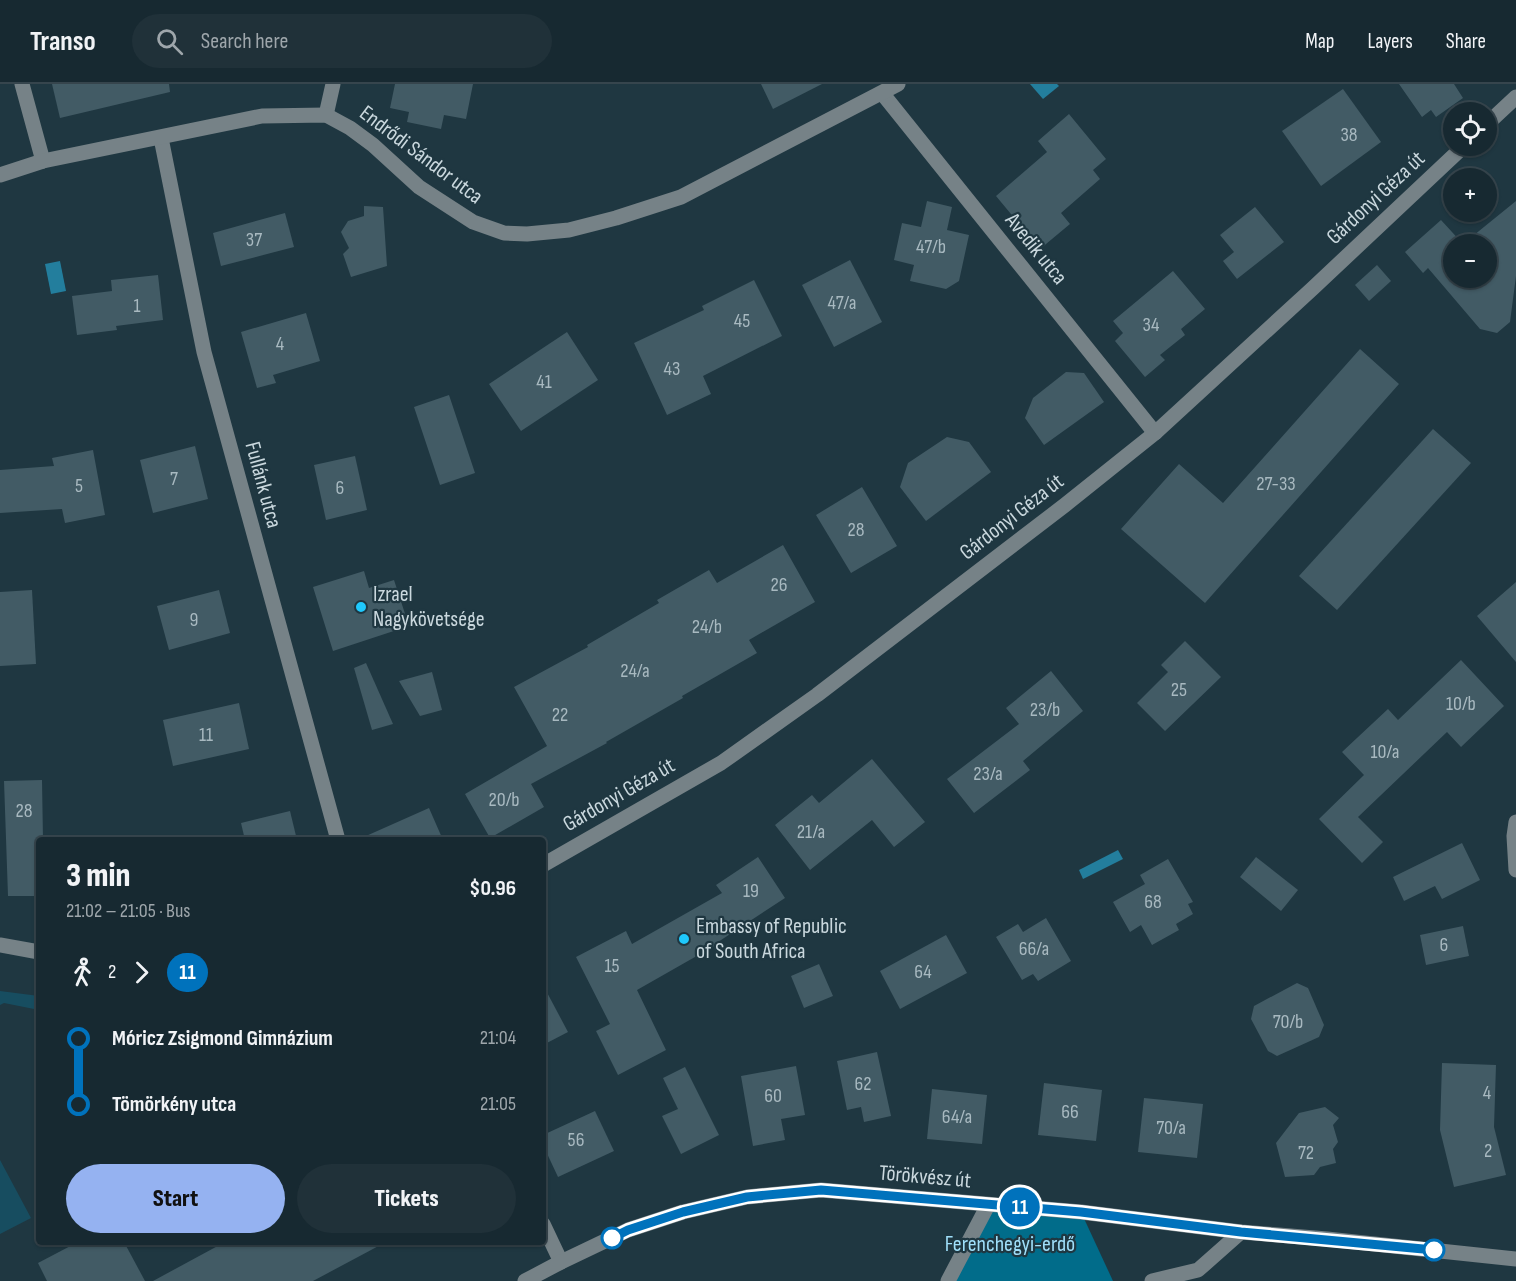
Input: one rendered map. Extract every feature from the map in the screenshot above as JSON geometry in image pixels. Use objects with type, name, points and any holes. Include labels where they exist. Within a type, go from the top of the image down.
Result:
[{"type":"street","points":[[22,84],[43,161]]},
{"type":"street","points":[[326,115],[333,84]]},
{"type":"street","name":"Endrődi Sándor utca","points":[[0,175],[43,161],[262,116],[326,115],[350,128],[373,145],[419,187],[473,222],[504,233],[527,234],[569,230],[681,197],[898,84]]},
{"type":"street","name":"Avedik utca","points":[[882,93],[1155,433]]},
{"type":"street","points":[[1497,114],[1516,97]]},
{"type":"street","name":"Fullánk utca","points":[[161,138],[204,352],[337,837]]},
{"type":"street","name":"Gárdonyi Géza út","points":[[546,863],[721,763],[817,695],[1155,433],[1453,156]]},
{"type":"street","points":[[1516,822],[1514,836],[1516,870]]},
{"type":"street","points":[[0,945],[36,951]]},
{"type":"street","name":"Törökvész út","points":[[525,1281],[628,1230],[683,1212],[747,1197],[821,1190],[1081,1212],[1241,1232],[1516,1259]]},
{"type":"street","points":[[948,1281],[988,1205]]},
{"type":"street","points":[[546,1230],[561,1262]]},
{"type":"street","points":[[1152,1281],[1198,1270],[1241,1232]]},
{"type":"shaded area","points":[[1030,84],[1057,84],[1059,86],[1043,99]]},
{"type":"shaded area","points":[[60,261],[66,291],[51,294],[45,264]]},
{"type":"shaded area","points":[[1118,850],[1123,859],[1083,879],[1079,870]]},
{"type":"shaded area","points":[[0,991],[36,996],[36,1009],[4,1003],[0,1005]]},
{"type":"shaded area","points":[[0,1160],[31,1218],[0,1234]]},
{"type":"green space","name":"Ferenchegyi-erdő","points":[[988,1205],[1081,1212],[1113,1281],[948,1281]]},
{"type":"building","points":[[52,84],[169,84],[170,92],[60,118]]},
{"type":"building","points":[[395,84],[473,84],[466,119],[444,115],[441,129],[407,122],[409,112],[390,108]]},
{"type":"building","points":[[761,84],[822,84],[773,109]]},
{"type":"building","points":[[1399,84],[1454,84],[1463,98],[1457,102],[1443,102],[1443,112],[1436,117],[1431,110],[1422,117]]},
{"type":"building","points":[[1343,89],[1381,142],[1321,186],[1282,131]]},
{"type":"building","points":[[1069,114],[1106,159],[1093,170],[1100,179],[1061,213],[1070,224],[1040,249],[996,196],[1047,152],[1038,141]]},
{"type":"building","points":[[927,201],[952,207],[947,230],[969,235],[959,281],[946,289],[910,281],[914,265],[894,260],[902,223],[921,227]]},
{"type":"building","points":[[1516,201],[1516,276],[1510,322],[1497,333],[1480,329],[1445,288],[1497,288],[1497,234],[1475,234],[1490,222],[1497,222],[1497,216]]},
{"type":"building","points":[[364,206],[383,207],[387,266],[351,277],[343,254],[349,248],[341,232],[348,221],[364,216]]},
{"type":"building","points":[[1255,207],[1284,242],[1237,279],[1223,261],[1234,252],[1220,235]]},
{"type":"building","points":[[285,213],[294,247],[221,266],[213,233]]},
{"type":"building","points":[[1441,220],[1454,234],[1443,234],[1443,286],[1428,268],[1423,273],[1405,252]]},
{"type":"building","points":[[850,260],[882,322],[834,347],[802,285]]},
{"type":"building","points":[[1377,265],[1391,281],[1369,301],[1355,285]]},
{"type":"building","points":[[1173,271],[1205,309],[1181,329],[1185,335],[1160,355],[1165,360],[1145,377],[1115,341],[1123,333],[1113,321]]},
{"type":"building","points":[[158,275],[163,320],[116,326],[117,330],[77,335],[72,296],[112,291],[111,280]]},
{"type":"building","points":[[754,280],[782,336],[703,376],[711,394],[667,415],[634,343],[704,310],[702,306]]},
{"type":"building","points":[[306,313],[320,361],[273,375],[276,383],[257,388],[241,332]]},
{"type":"building","points":[[567,332],[598,380],[521,431],[489,384]]},
{"type":"building","points":[[1360,349],[1399,384],[1205,603],[1121,529],[1179,464],[1223,503]]},
{"type":"building","points":[[1066,372],[1084,373],[1104,402],[1044,445],[1025,418],[1033,398]]},
{"type":"building","points":[[449,395],[475,473],[440,485],[414,407]]},
{"type":"building","points":[[1433,429],[1471,463],[1337,610],[1299,576]]},
{"type":"building","points":[[947,437],[969,442],[991,472],[926,521],[900,487],[908,463]]},
{"type":"building","points":[[195,446],[208,499],[153,513],[140,460]]},
{"type":"building","points":[[93,450],[105,515],[65,523],[62,509],[0,513],[0,470],[54,466],[52,458]]},
{"type":"building","points":[[355,456],[367,510],[326,520],[314,465]]},
{"type":"building","points":[[862,487],[897,546],[851,573],[816,515]]},
{"type":"building","points":[[783,545],[815,602],[749,640],[757,653],[607,743],[531,784],[544,807],[489,837],[465,794],[547,746],[514,687],[588,647],[587,645],[659,603],[657,600],[709,570],[717,583]]},
{"type":"building","name":"Izrael Nagykövetsége","points":[[364,571],[369,588],[394,580],[409,626],[333,651],[313,587]]},
{"type":"building","points":[[1516,582],[1516,662],[1477,616]]},
{"type":"building","points":[[32,590],[36,664],[0,666],[0,592]]},
{"type":"building","points":[[219,590],[230,633],[169,650],[157,606]]},
{"type":"building","points":[[1185,641],[1221,677],[1165,731],[1137,703],[1168,672],[1161,665]]},
{"type":"building","points":[[1461,660],[1504,706],[1461,747],[1447,732],[1358,817],[1383,842],[1362,863],[1319,819],[1364,775],[1342,752],[1388,709],[1398,720]]},
{"type":"building","points":[[366,663],[393,724],[372,730],[354,668]]},
{"type":"building","points":[[1051,671],[1083,711],[1023,761],[1030,770],[974,813],[947,779],[1019,724],[1006,708]]},
{"type":"building","points":[[432,672],[442,710],[420,716],[399,681]]},
{"type":"building","points":[[239,703],[249,749],[173,766],[163,720]]},
{"type":"building","points":[[872,759],[925,822],[894,847],[872,820],[810,870],[775,825],[812,795],[819,803]]},
{"type":"building","points":[[42,780],[43,837],[36,837],[36,896],[8,896],[4,781]]},
{"type":"building","points":[[429,808],[442,837],[364,837]]},
{"type":"building","points":[[290,811],[296,837],[244,837],[241,823]]},
{"type":"building","points":[[1462,843],[1480,880],[1442,899],[1435,886],[1404,901],[1393,877]]},
{"type":"building","points":[[758,857],[785,898],[716,945],[637,990],[666,1050],[618,1075],[596,1031],[610,1024],[576,957],[626,931],[632,944],[722,893],[716,885]]},
{"type":"building","points":[[1256,857],[1298,890],[1281,911],[1240,877]]},
{"type":"building","points":[[1168,859],[1193,902],[1188,904],[1193,914],[1176,924],[1179,930],[1152,945],[1141,925],[1130,932],[1113,902],[1145,884],[1140,875]]},
{"type":"building","points":[[1046,918],[1071,961],[1038,981],[1033,974],[1022,980],[996,937],[1018,924],[1023,932]]},
{"type":"building","points":[[1463,926],[1469,956],[1426,965],[1420,935]]},
{"type":"building","points":[[946,935],[967,973],[900,1009],[880,971]]},
{"type":"building","points":[[819,964],[833,996],[804,1008],[791,976]]},
{"type":"building","points":[[1297,983],[1308,988],[1324,1025],[1319,1037],[1277,1056],[1268,1051],[1251,1019],[1254,1006]]},
{"type":"building","points":[[546,991],[568,1032],[546,1043]]},
{"type":"building","points":[[877,1052],[891,1116],[864,1122],[861,1107],[847,1110],[837,1061]]},
{"type":"building","points":[[1442,1063],[1496,1065],[1494,1127],[1506,1175],[1454,1187],[1440,1130]]},
{"type":"building","points":[[796,1066],[805,1115],[781,1119],[785,1140],[753,1146],[741,1076]]},
{"type":"building","points":[[685,1067],[719,1135],[681,1154],[662,1116],[678,1109],[663,1078]]},
{"type":"building","points":[[1044,1083],[1102,1090],[1096,1141],[1038,1135]]},
{"type":"building","points":[[932,1089],[987,1095],[982,1144],[927,1139]]},
{"type":"building","points":[[1144,1098],[1203,1104],[1197,1158],[1138,1152]]},
{"type":"building","points":[[1325,1107],[1339,1118],[1333,1125],[1338,1142],[1333,1149],[1336,1163],[1320,1167],[1314,1175],[1285,1177],[1276,1143],[1299,1113]]},
{"type":"building","points":[[595,1111],[614,1151],[558,1177],[546,1151],[546,1134]]},
{"type":"building","points":[[72,1245],[126,1245],[145,1281],[47,1281],[38,1263]]},
{"type":"building","points":[[219,1245],[380,1245],[313,1281],[153,1281]]},
{"type":"bus line","name":"11","points":[[612,1238],[628,1230],[683,1212],[747,1197],[821,1190],[1081,1212],[1241,1232],[1434,1250]]},
{"type":"place","name":"Izrael Nagykövetsége","points":[[361,607]]},
{"type":"place","name":"Embassy of Republic of South Africa","points":[[684,939]]}]
